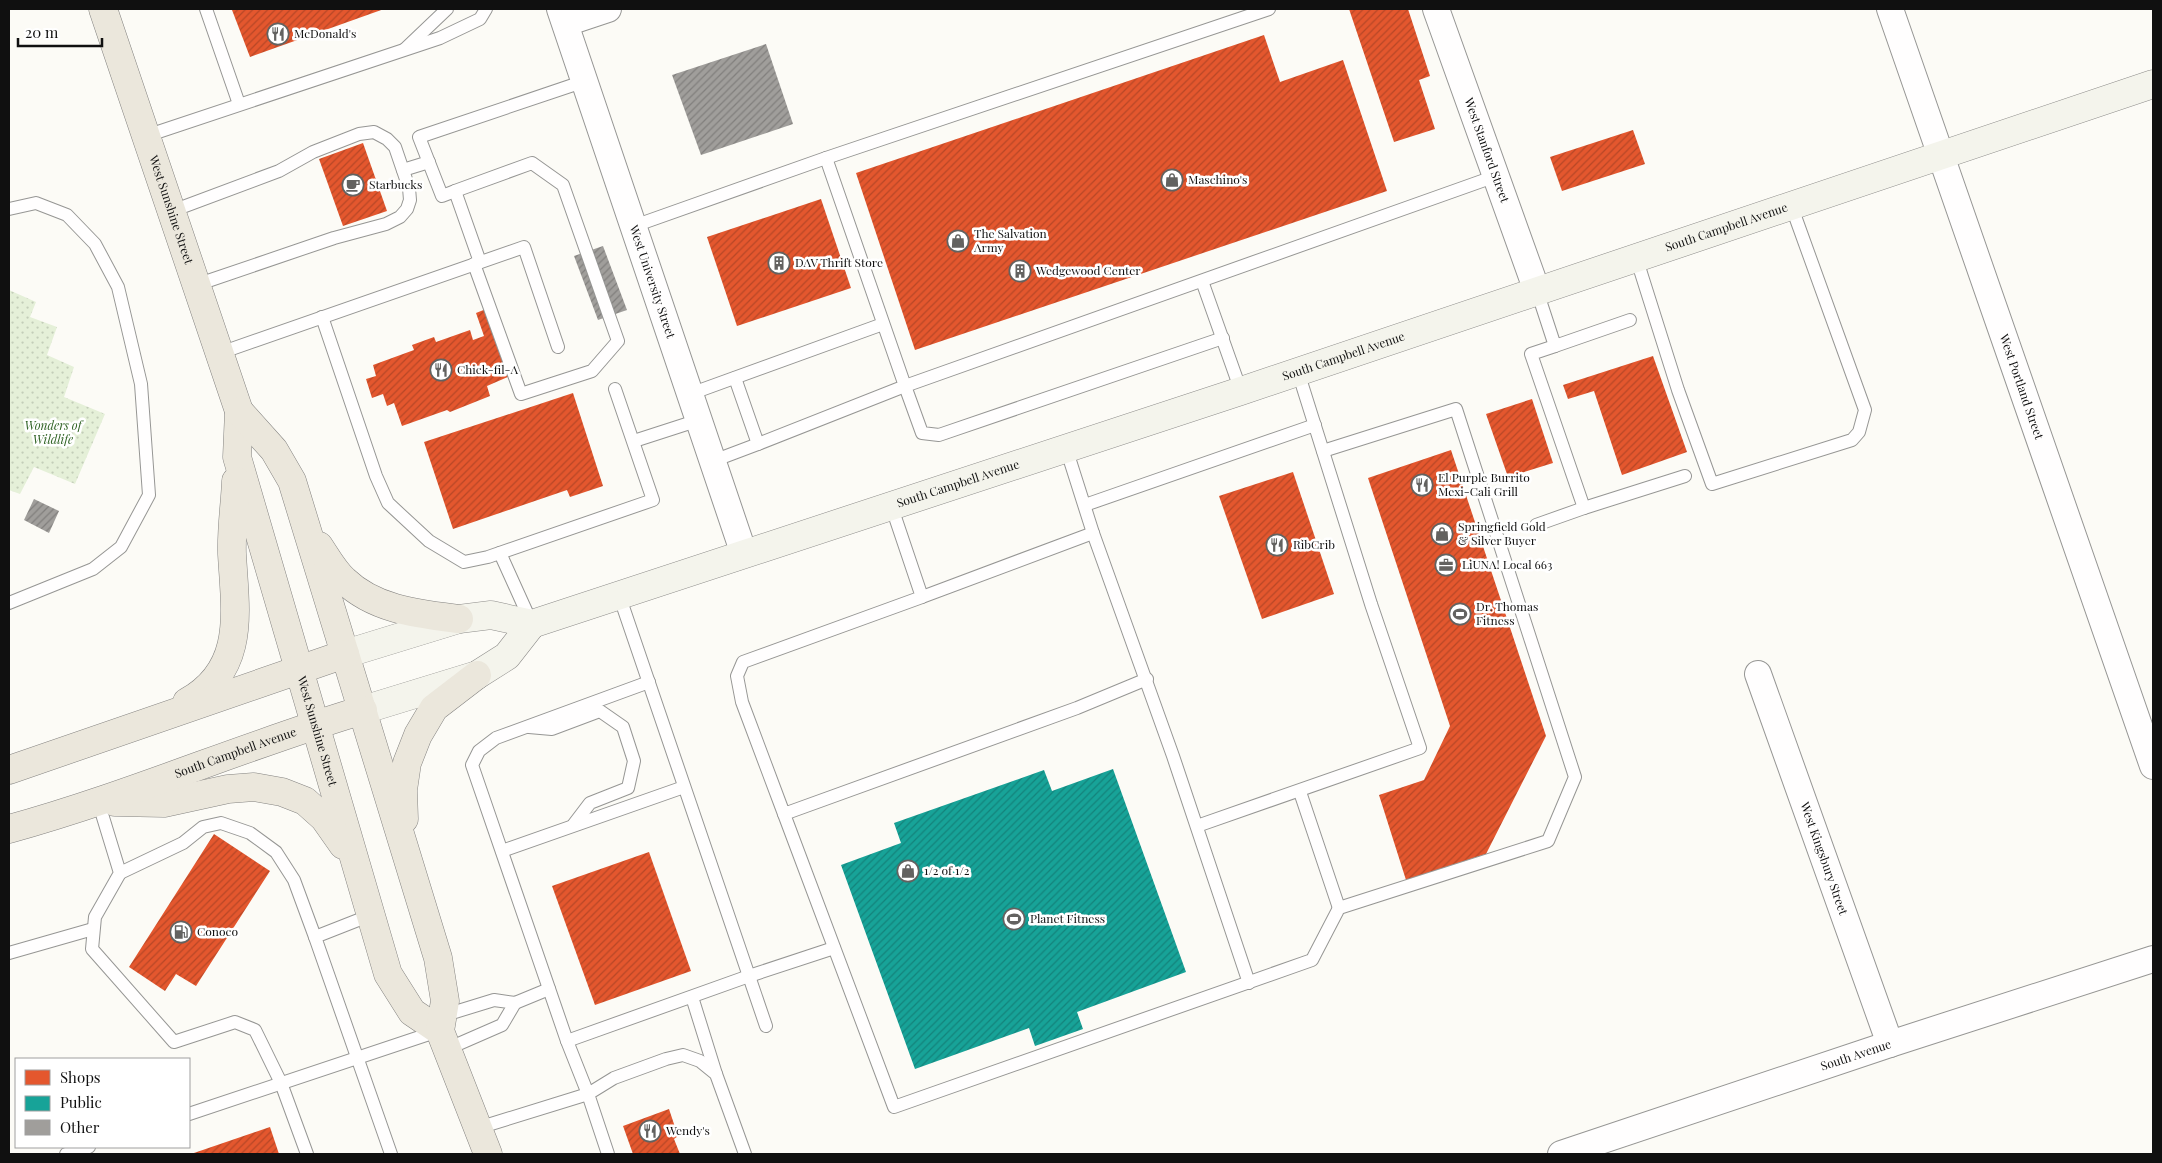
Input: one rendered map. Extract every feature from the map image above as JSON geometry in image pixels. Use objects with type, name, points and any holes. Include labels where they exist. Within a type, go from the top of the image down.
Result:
[{"type":"main road","name":"West Sunshine Street","points":[[103,9],[239,411],[237,457],[388,974],[412,1012],[443,1032]]},
{"type":"main road","name":"South Campbell Avenue","points":[[9,829],[56,816],[314,725],[477,675],[507,656],[532,624],[1241,391],[1940,154],[2153,84]]},
{"type":"main road","name":"West Sunshine Street","points":[[239,411],[274,450],[292,481],[438,958],[445,1001],[443,1032],[488,1154]]},
{"type":"main road","points":[[159,718],[191,700],[208,687],[222,669],[232,645],[236,619],[232,552],[237,457]]},
{"type":"main road","points":[[306,526],[344,581],[374,601],[407,612],[459,619]]},
{"type":"main road","points":[[9,770],[345,654],[459,619],[492,615],[532,624]]},
{"type":"main road","points":[[404,846],[403,790],[407,763],[418,735],[434,708],[477,675]]},
{"type":"main road","points":[[98,801],[164,803],[228,789],[254,787],[282,792],[304,802],[324,818],[355,862]]},
{"type":"street","points":[[563,16],[608,9]]},
{"type":"street","name":"West Stanford Street","points":[[1436,9],[1537,291]]},
{"type":"street","name":"West Portland Street","points":[[1890,9],[2153,766]]},
{"type":"street","name":"West University Street","points":[[563,16],[744,554]]},
{"type":"street","name":"West Kingsbury Street","points":[[1758,674],[1890,1044]]},
{"type":"street","name":"South Avenue","points":[[1561,1154],[1890,1044],[2153,959]]},
{"type":"lane","points":[[206,9],[239,104]]},
{"type":"lane","points":[[146,136],[440,38],[480,19],[486,9]]},
{"type":"lane","points":[[634,226],[826,158],[1269,9]]},
{"type":"lane","points":[[403,50],[442,11]]},
{"type":"lane","points":[[455,191],[521,394],[592,371],[618,341],[563,184],[532,163],[455,191],[442,196],[419,138],[585,81]]},
{"type":"lane","points":[[172,212],[279,171],[313,152],[359,134],[374,132],[387,139],[395,147],[403,170],[410,200],[407,209],[400,217],[386,224],[334,238],[196,285]]},
{"type":"lane","points":[[826,158],[922,434],[939,435],[1223,338]]},
{"type":"lane","points":[[403,170],[429,162]]},
{"type":"lane","points":[[712,461],[905,386],[1496,176]]},
{"type":"lane","points":[[9,209],[36,203],[67,215],[95,244],[118,287],[141,384],[149,495],[121,547],[93,569],[9,603]]},
{"type":"lane","points":[[1636,257],[1678,390],[1712,484],[1852,440],[1858,432],[1864,410],[1791,205]]},
{"type":"lane","points":[[220,353],[524,246],[558,347]]},
{"type":"lane","points":[[1202,281],[1241,391]]},
{"type":"lane","points":[[1537,291],[1555,346]]},
{"type":"lane","points":[[322,317],[376,476],[388,503],[429,541],[464,562],[500,553],[653,500],[615,388]]},
{"type":"lane","points":[[1584,508],[1531,354],[1630,320]]},
{"type":"lane","points":[[690,394],[883,324]]},
{"type":"lane","points":[[1197,826],[1300,792],[1420,748],[1371,604],[1298,372]]},
{"type":"lane","points":[[735,378],[758,444]]},
{"type":"lane","points":[[1094,533],[743,662],[736,676],[742,702],[894,1107],[1312,960],[1340,908],[1548,841],[1575,777],[1456,409],[1323,451]]},
{"type":"lane","points":[[634,441],[699,420]]},
{"type":"lane","points":[[1085,505],[1315,425]]},
{"type":"lane","points":[[1066,448],[1094,533],[1147,679],[1249,982]]},
{"type":"lane","points":[[1536,525],[1685,476]]},
{"type":"lane","points":[[892,505],[922,597]]},
{"type":"lane","points":[[500,553],[532,624]]},
{"type":"lane","points":[[619,595],[766,1026]]},
{"type":"lane","points":[[784,814],[1077,708],[1147,679]]},
{"type":"lane","points":[[608,1154],[472,765],[479,751],[496,738],[649,682]]},
{"type":"lane","points":[[525,727],[552,729],[600,711],[623,728],[634,761],[628,788],[590,803],[574,824]]},
{"type":"lane","points":[[502,851],[574,824],[684,787]]},
{"type":"lane","points":[[1300,792],[1340,908]]},
{"type":"lane","points":[[98,801],[120,873]]},
{"type":"lane","points":[[306,1154],[281,1083],[255,1030],[235,1022],[174,1042],[92,949],[94,917],[120,873],[183,843],[203,827],[221,823],[250,833],[276,852],[294,880],[391,1154]]},
{"type":"lane","points":[[315,937],[371,916]]},
{"type":"lane","points":[[9,953],[94,929]]},
{"type":"lane","points":[[567,1041],[749,976],[834,948]]},
{"type":"lane","points":[[443,1032],[494,1000],[514,1003],[549,989]]},
{"type":"lane","points":[[692,996],[716,1074],[745,1154]]},
{"type":"lane","points":[[190,1114],[356,1058],[443,1032],[502,1025],[514,1003]]},
{"type":"lane","points":[[478,1128],[588,1094],[614,1078],[666,1058],[683,1056],[700,1061],[716,1074]]},
{"type":"lane","points":[[66,1154],[86,1148]]},
{"type":"green space","name":"Wonders of Wildlife","points":[[9,290],[36,302],[30,317],[57,327],[47,355],[74,367],[64,397],[105,414],[75,484],[34,467],[20,494],[9,490]]},
{"type":"building: Shops","name":"McDonald's","points":[[384,9],[250,57],[232,10]]},
{"type":"building: Shops","points":[[1349,9],[1408,9],[1430,76],[1419,80],[1435,129],[1394,142]]},
{"type":"building: Shops","name":"Wedgewood Center","points":[[1264,35],[1280,82],[1343,60],[1387,191],[915,350],[856,173]]},
{"type":"building: Shops","points":[[1633,130],[1645,164],[1562,191],[1550,157]]},
{"type":"building: Shops","name":"Starbucks","points":[[363,143],[387,211],[343,226],[319,159]]},
{"type":"building: Shops","name":"DAV Thrift Store","points":[[821,199],[851,288],[737,326],[707,237]]},
{"type":"building: Shops","name":"Chick-fil-A","points":[[486,309],[510,376],[487,386],[490,396],[450,412],[447,410],[402,426],[394,403],[387,406],[383,394],[372,398],[366,379],[376,376],[373,365],[414,350],[412,345],[434,337],[436,342],[470,330],[473,340],[484,336],[476,313]]},
{"type":"building: Shops","points":[[1653,356],[1687,452],[1622,475],[1594,391],[1568,399],[1563,385]]},
{"type":"building: Shops","points":[[573,393],[603,486],[570,497],[567,490],[453,529],[424,442]]},
{"type":"building: Shops","points":[[1532,399],[1553,463],[1508,477],[1486,414]]},
{"type":"building: Shops","points":[[1451,450],[1546,736],[1486,854],[1406,880],[1379,795],[1424,780],[1450,726],[1368,478]]},
{"type":"building: Shops","name":"RibCrib","points":[[1293,472],[1334,594],[1262,619],[1219,496]]},
{"type":"building: Shops","points":[[214,834],[270,871],[196,986],[176,974],[165,991],[129,967]]},
{"type":"building: Shops","points":[[649,852],[691,971],[595,1005],[552,886]]},
{"type":"building: Shops","name":"Wendy's","points":[[669,1109],[678,1136],[674,1139],[680,1154],[633,1154],[623,1126]]},
{"type":"building: Shops","points":[[270,1127],[279,1154],[191,1154]]},
{"type":"building: Public","name":"Planet Fitness","points":[[1113,769],[1186,972],[1077,1012],[1083,1029],[1035,1046],[1029,1028],[915,1069],[841,865],[901,843],[894,823],[1044,770],[1052,791]]},
{"type":"building: Other","points":[[766,44],[793,124],[701,155],[672,75]]},
{"type":"building: Other","points":[[603,246],[627,310],[598,320],[574,256]]},
{"type":"building: Other","points":[[34,499],[59,511],[49,533],[24,520]]},
{"type":"place","name":"McDonald's","points":[[278,34]]},
{"type":"place","name":"Maschino's","points":[[1172,180]]},
{"type":"place","name":"Starbucks","points":[[353,185]]},
{"type":"place","name":"The Salvation Army","points":[[958,241]]},
{"type":"place","name":"DAV Thrift Store","points":[[779,263]]},
{"type":"place","name":"Wedgewood Center","points":[[1020,271]]},
{"type":"place","name":"Chick-fil-A","points":[[441,370]]},
{"type":"place","name":"El Purple Burrito Mexi-Cali Grill","points":[[1422,485]]},
{"type":"place","name":"Springfield Gold & Silver Buyer","points":[[1442,534]]},
{"type":"place","name":"RibCrib","points":[[1277,545]]},
{"type":"place","name":"LiUNA! Local 663","points":[[1446,565]]},
{"type":"place","name":"Dr. Thomas Fitness","points":[[1460,614]]},
{"type":"place","name":"1/2 of 1/2","points":[[908,871]]},
{"type":"place","name":"Planet Fitness","points":[[1014,919]]},
{"type":"place","name":"Conoco","points":[[181,932]]},
{"type":"place","name":"Wendy's","points":[[650,1131]]}]
